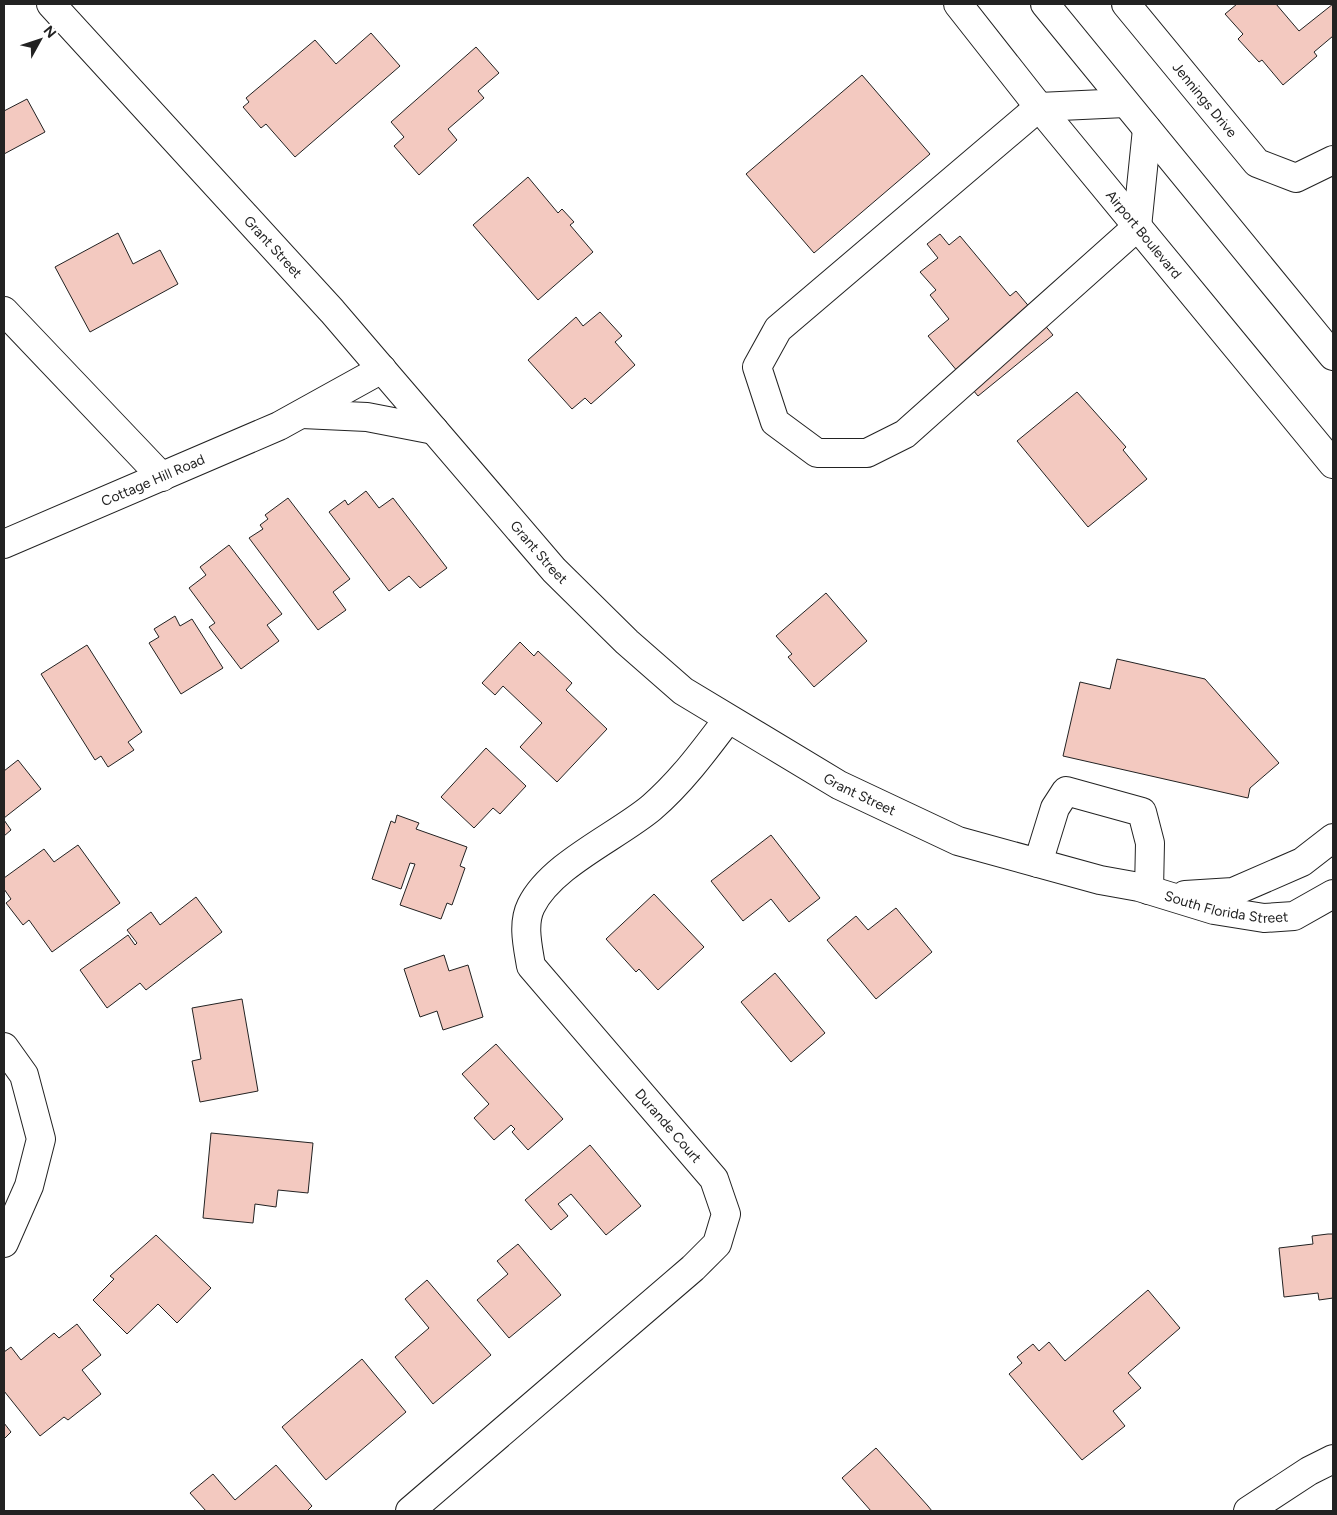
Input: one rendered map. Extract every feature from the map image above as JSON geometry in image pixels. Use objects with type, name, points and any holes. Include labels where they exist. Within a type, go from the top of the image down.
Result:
[{"type":"street","name":"Grant Street","points":[[51,4],[332,311],[554,570],[626,642],[683,691],[839,786],[958,841],[1100,880],[1160,893]]},
{"type":"street","name":"Airport Boulevard","points":[[958,4],[1039,107],[1333,464]]},
{"type":"street","points":[[1045,4],[1333,356]]},
{"type":"street","name":"Jennings Drive","points":[[1126,4],[1257,163],[1296,178],[1333,160]]},
{"type":"street","points":[[1125,103],[1039,107],[778,329],[757,367],[775,422],[817,453],[867,453],[905,434],[1137,227],[1147,129]]},
{"type":"street","points":[[4,311],[162,477]]},
{"type":"street","name":"Cottage Hill Road","points":[[4,544],[279,426],[382,369]]},
{"type":"street","points":[[302,414],[367,417],[434,430]]},
{"type":"street","name":"Durande Court","points":[[410,1511],[693,1268],[717,1244],[726,1214],[714,1179],[531,966],[526,937],[530,907],[546,882],[648,810],[676,786],[728,719]]},
{"type":"street","points":[[1038,863],[1055,808],[1066,791],[1142,812],[1160,893]]},
{"type":"street","name":"South Florida Street","points":[[1160,893],[1234,892],[1302,862],[1333,838]]},
{"type":"street","name":"South Florida Street","points":[[1160,893],[1214,910],[1264,918],[1294,916],[1333,894]]},
{"type":"street","points":[[4,1047],[24,1075],[40,1139],[29,1186],[4,1243]]},
{"type":"street","points":[[1248,1511],[1309,1471],[1333,1460]]},
{"type":"building","points":[[1237,4],[1276,4],[1299,31],[1333,4],[1333,36],[1314,52],[1317,56],[1283,85],[1262,60],[1259,62],[1238,39],[1243,34],[1225,14]]},
{"type":"building","points":[[371,33],[400,66],[295,157],[266,124],[261,128],[243,107],[249,102],[246,98],[315,40],[336,64]]},
{"type":"building","points":[[476,47],[499,73],[478,91],[484,98],[448,129],[457,140],[419,175],[394,146],[404,137],[391,122]]},
{"type":"building","points":[[862,75],[930,154],[814,253],[746,174]]},
{"type":"building","points":[[27,99],[45,132],[4,154],[4,111]]},
{"type":"building","points":[[528,177],[558,213],[562,209],[574,222],[570,225],[593,252],[538,300],[473,225]]},
{"type":"building","points":[[118,233],[133,264],[160,250],[178,284],[90,332],[55,267]]},
{"type":"building","points":[[940,234],[949,245],[960,236],[1010,296],[1016,291],[1053,335],[978,396],[928,336],[949,319],[930,295],[936,290],[920,272],[938,258],[927,244]]},
{"type":"building","points":[[600,312],[622,336],[615,342],[635,365],[591,404],[585,398],[572,409],[528,360],[576,317],[583,326]]},
{"type":"building","points":[[1077,392],[1126,447],[1123,450],[1147,479],[1088,527],[1017,441]]},
{"type":"building","points":[[366,491],[379,508],[393,498],[447,568],[420,588],[409,576],[389,591],[329,512],[345,500],[348,505]]},
{"type":"building","points":[[288,498],[350,579],[333,592],[346,610],[318,630],[249,538],[263,529],[260,525],[268,519],[265,515]]},
{"type":"building","points":[[229,545],[282,614],[267,625],[279,641],[241,669],[209,627],[215,623],[189,588],[206,575],[200,567]]},
{"type":"building","points":[[826,593],[867,641],[814,687],[788,657],[792,654],[776,636]]},
{"type":"building","points":[[175,616],[180,626],[192,619],[223,668],[181,694],[149,643],[159,637],[154,629]]},
{"type":"building","points":[[520,642],[534,656],[538,651],[572,683],[566,690],[607,729],[557,782],[520,747],[542,723],[503,686],[495,695],[482,683]]},
{"type":"building","points":[[87,645],[142,732],[128,742],[134,750],[108,767],[101,756],[95,760],[41,674]]},
{"type":"building","points":[[1117,659],[1205,679],[1279,763],[1250,788],[1248,798],[1063,756],[1080,682],[1110,689]]},
{"type":"building","points":[[486,748],[526,786],[500,814],[493,808],[474,828],[441,797]]},
{"type":"building","points":[[18,760],[41,789],[4,818],[4,771]]},
{"type":"building","points":[[397,815],[419,823],[416,829],[467,847],[460,866],[465,868],[452,905],[447,903],[441,919],[400,905],[415,864],[410,863],[401,889],[372,879],[391,821],[395,823]]},
{"type":"building","points":[[4,820],[11,830],[4,836]]},
{"type":"building","points":[[771,835],[820,898],[789,922],[771,899],[743,921],[711,881]]},
{"type":"building","points":[[78,845],[120,903],[52,952],[29,920],[23,925],[6,903],[11,899],[4,889],[4,878],[44,849],[54,862]]},
{"type":"building","points":[[654,894],[704,947],[658,990],[639,969],[636,972],[606,939]]},
{"type":"building","points":[[196,897],[222,932],[146,990],[140,983],[107,1008],[80,970],[128,935],[135,945],[137,943],[127,930],[151,912],[160,925]]},
{"type":"building","points":[[896,908],[932,952],[876,999],[827,940],[856,916],[868,930]]},
{"type":"building","points":[[444,955],[449,971],[468,965],[483,1017],[443,1030],[437,1011],[420,1017],[404,969]]},
{"type":"building","points":[[775,973],[825,1033],[791,1062],[741,1002]]},
{"type":"building","points":[[242,999],[258,1091],[200,1102],[192,1061],[201,1059],[192,1008]]},
{"type":"building","points":[[496,1044],[563,1119],[528,1150],[512,1132],[515,1129],[511,1125],[494,1140],[474,1118],[489,1104],[462,1074]]},
{"type":"building","points":[[211,1133],[313,1143],[308,1193],[278,1190],[276,1207],[255,1204],[253,1223],[203,1218]]},
{"type":"building","points":[[590,1145],[641,1206],[606,1235],[571,1194],[558,1204],[568,1216],[551,1230],[525,1200]]},
{"type":"building","points":[[1333,1234],[1333,1298],[1319,1300],[1318,1293],[1284,1297],[1279,1248],[1313,1244],[1312,1236]]},
{"type":"building","points":[[156,1235],[211,1288],[177,1323],[158,1304],[127,1334],[93,1300],[114,1279],[110,1276]]},
{"type":"building","points":[[518,1244],[561,1295],[509,1338],[477,1300],[508,1274],[497,1261]]},
{"type":"building","points":[[427,1280],[491,1355],[433,1404],[395,1357],[429,1328],[405,1299]]},
{"type":"building","points":[[1148,1290],[1180,1328],[1128,1373],[1141,1388],[1113,1411],[1125,1426],[1082,1460],[1009,1374],[1022,1363],[1017,1357],[1033,1344],[1039,1351],[1049,1342],[1065,1361]]},
{"type":"building","points":[[77,1324],[101,1355],[82,1370],[101,1394],[68,1420],[64,1417],[40,1436],[4,1391],[4,1352],[11,1347],[21,1360],[54,1333],[59,1338]]},
{"type":"building","points":[[362,1359],[406,1412],[326,1480],[282,1427]]},
{"type":"building","points":[[4,1423],[11,1432],[4,1439]]},
{"type":"building","points":[[876,1448],[932,1511],[871,1511],[842,1478]]},
{"type":"building","points":[[276,1465],[312,1506],[307,1511],[206,1511],[190,1493],[213,1474],[235,1500]]}]
